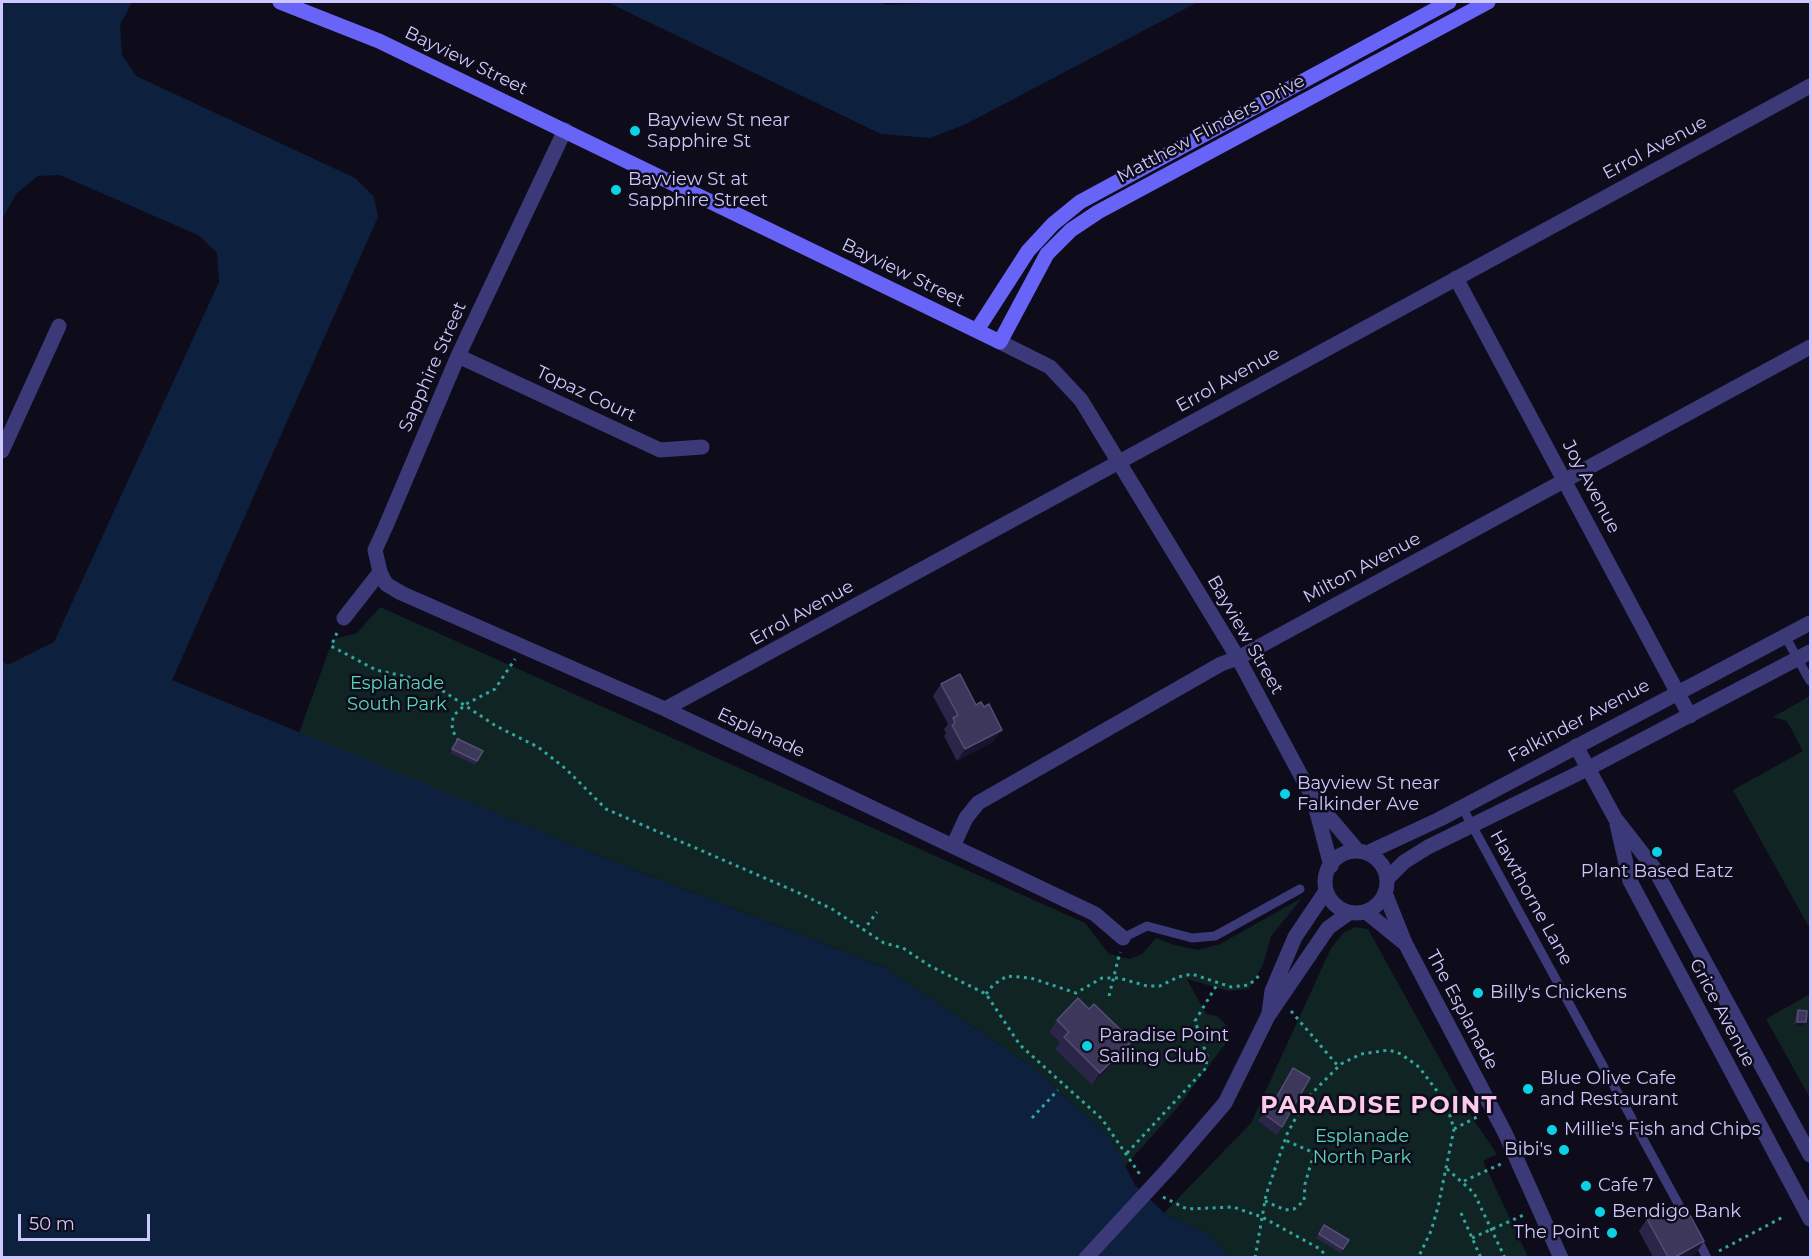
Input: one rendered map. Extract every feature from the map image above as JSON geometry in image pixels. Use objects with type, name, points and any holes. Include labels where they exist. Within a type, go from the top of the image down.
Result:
[{"type":"main road","name":"Bayview Street","points":[[280,2],[379,41],[1000,342]]},
{"type":"main road","name":"Matthew Flinders Drive","points":[[977,330],[1028,251],[1053,224],[1080,202],[1449,2]]},
{"type":"main road","name":"Matthew Flinders Drive","points":[[1000,342],[1047,254],[1071,230],[1098,212],[1488,2]]},
{"type":"street","name":"Errol Avenue","points":[[665,709],[1810,86]]},
{"type":"street","name":"Sapphire Street","points":[[380,572],[375,550],[458,356],[565,130]]},
{"type":"street","name":"Joy Avenue","points":[[1456,278],[1566,480],[1690,716]]},
{"type":"street","points":[[2,451],[59,326]]},
{"type":"street","name":"Bayview Street","points":[[1000,342],[1041,362],[1063,379],[1087,408],[1238,658],[1313,798],[1331,866]]},
{"type":"street","name":"Milton Avenue","points":[[953,846],[966,818],[978,803],[1221,664],[1238,658],[1810,347]]},
{"type":"street","name":"Topaz Court","points":[[458,356],[660,450],[702,447]]},
{"type":"street","points":[[344,618],[380,572]]},
{"type":"street","name":"Esplanade","points":[[380,572],[386,584],[401,593],[665,709],[953,846],[1095,914],[1124,938]]},
{"type":"street","name":"Falkinder Avenue","points":[[1362,852],[1462,807],[1677,691],[1810,623]]},
{"type":"street","points":[[1386,886],[1380,862],[1362,852],[1340,856],[1331,866],[1325,880],[1326,891],[1339,908],[1349,913],[1366,912],[1374,908],[1386,886],[1413,856],[1804,656]]},
{"type":"street","name":"Grice Avenue","points":[[1576,746],[1615,819],[1659,876],[1810,1155]]},
{"type":"street","name":"Bayview Street","points":[[1313,798],[1362,852]]},
{"type":"street","name":"Grice Avenue","points":[[1615,819],[1630,881],[1810,1219]]},
{"type":"street","points":[[1627,867],[1646,857]]},
{"type":"street","name":"The Esplanade","points":[[1386,886],[1405,944],[1516,1157],[1561,1257]]},
{"type":"street","points":[[1268,1016],[1272,992],[1295,938],[1326,891]]},
{"type":"street","name":"The Esplanade","points":[[1366,912],[1405,944]]},
{"type":"street","points":[[1086,1257],[1169,1168],[1225,1103],[1268,1016],[1328,928],[1349,913]]},
{"type":"lane","points":[[1785,636],[1804,656],[1810,681]]},
{"type":"lane","name":"Hawthorne Lane","points":[[1462,807],[1709,1254]]},
{"type":"lane","points":[[1124,938],[1147,926],[1192,938],[1215,936],[1300,889]]},
{"type":"path","points":[[344,618],[331,646],[376,670],[408,677],[443,691],[466,704],[496,726],[538,747],[566,769],[606,809],[799,892],[845,917],[884,943],[903,948],[930,966],[986,994],[1020,1045],[1044,1069],[1090,1107],[1127,1153],[1137,1172],[1144,1179]]},
{"type":"path","points":[[460,742],[451,724],[453,716],[466,704],[495,689],[523,647]]},
{"type":"path","points":[[863,931],[877,912]]},
{"type":"path","points":[[1109,996],[1124,938]]},
{"type":"path","points":[[986,994],[993,985],[1008,976],[1031,978],[1076,993],[1095,980],[1114,978],[1147,986],[1160,986],[1178,976],[1192,974],[1231,987],[1250,985],[1267,966]]},
{"type":"path","points":[[1127,1153],[1206,1068],[1207,1056],[1195,1022],[1218,983]]},
{"type":"path","points":[[1290,1009],[1338,1066]]},
{"type":"path","points":[[1255,1257],[1265,1201],[1285,1140],[1299,1112],[1311,1094],[1348,1059],[1375,1051],[1389,1050],[1401,1054],[1419,1067],[1434,1085],[1446,1103],[1454,1129],[1447,1169],[1431,1231],[1418,1257]]},
{"type":"path","points":[[1032,1118],[1058,1090]]},
{"type":"path","points":[[1292,1108],[1299,1112]]},
{"type":"path","points":[[1454,1129],[1492,1109]]},
{"type":"path","points":[[1265,1201],[1285,1210],[1301,1205],[1306,1195],[1305,1184],[1314,1153],[1285,1140]]},
{"type":"path","points":[[1464,1181],[1516,1157]]},
{"type":"path","points":[[1447,1169],[1464,1181],[1474,1193],[1505,1257]]},
{"type":"path","points":[[1158,1193],[1166,1200],[1187,1209],[1233,1208],[1262,1217],[1320,1249],[1328,1257]]},
{"type":"path","points":[[1472,1238],[1538,1208]]},
{"type":"path","points":[[1461,1214],[1481,1257]]},
{"type":"path","points":[[1709,1254],[1784,1217]]},
{"type":"green space","name":"Esplanade South Park","points":[[380,607],[1085,923],[1109,954],[1129,959],[1142,954],[1156,938],[1198,950],[1220,944],[1302,898],[1271,936],[1263,965],[1249,989],[1228,991],[1187,979],[1206,1014],[1217,1016],[1228,1027],[1225,1044],[1178,1107],[1125,1166],[1110,1137],[1031,1066],[886,968],[620,864],[299,733],[333,639],[357,633]]},
{"type":"green space","points":[[1810,696],[1810,929],[1733,790],[1803,751],[1787,721],[1773,717]]},
{"type":"green space","name":"Esplanade North Park","points":[[1356,927],[1368,929],[1473,1119],[1497,1154],[1483,1161],[1528,1257],[1230,1257],[1206,1233],[1164,1213],[1251,1123],[1331,948],[1344,932]]},
{"type":"green space","points":[[1810,994],[1810,1098],[1766,1019]]},
{"type":"water","points":[[2,2],[132,2],[120,25],[122,55],[136,76],[355,178],[374,197],[378,217],[172,680],[620,864],[886,968],[1031,1066],[1110,1137],[1135,1185],[1164,1213],[1206,1233],[1230,1257],[2,1257],[2,662],[8,665],[54,642],[219,282],[217,253],[198,235],[60,175],[38,176],[17,193],[2,219]]},
{"type":"water","points":[[607,2],[880,2],[888,5],[947,2],[1198,2],[966,124],[930,138],[881,134]]},
{"type":"building","points":[[960,674],[976,705],[981,702],[984,707],[989,704],[1002,730],[965,749],[952,725],[955,723],[953,718],[958,715],[941,684]]},
{"type":"building","points":[[458,739],[483,751],[477,761],[452,749]]},
{"type":"building","name":"Paradise Point Sailing Club","points":[[1078,998],[1089,1009],[1094,1004],[1132,1041],[1100,1073],[1064,1037],[1069,1032],[1057,1020]]},
{"type":"building","points":[[1798,1010],[1807,1011],[1806,1022],[1797,1022]]},
{"type":"building","points":[[1293,1068],[1310,1078],[1282,1127],[1264,1114],[1269,1105],[1271,1107]]},
{"type":"building","points":[[1670,1206],[1673,1212],[1685,1206],[1704,1241],[1675,1257],[1668,1257],[1647,1219]]},
{"type":"building","points":[[1324,1225],[1349,1240],[1343,1249],[1319,1234]]},
{"type":"place","name":"Bayview St near Sapphire St","points":[[635,131]]},
{"type":"place","name":"Bayview St at Sapphire Street","points":[[616,190]]},
{"type":"place","name":"Bayview St near Falkinder Ave","points":[[1285,794]]},
{"type":"place","name":"Plant Based Eatz","points":[[1657,852]]},
{"type":"place","name":"Billy's Chickens","points":[[1478,993]]},
{"type":"place","name":"Paradise Point Sailing Club","points":[[1087,1046]]},
{"type":"place","name":"Blue Olive Cafe and Restaurant","points":[[1528,1089]]},
{"type":"place","name":"Millie's Fish and Chips","points":[[1552,1130]]},
{"type":"place","name":"Bibi's","points":[[1564,1150]]},
{"type":"place","name":"Cafe 7","points":[[1586,1186]]},
{"type":"place","name":"Bendigo Bank","points":[[1600,1212]]},
{"type":"place","name":"The Point","points":[[1612,1233]]},
{"type":"district","name":"PARADISE POINT","points":[[1379,1106]]}]
